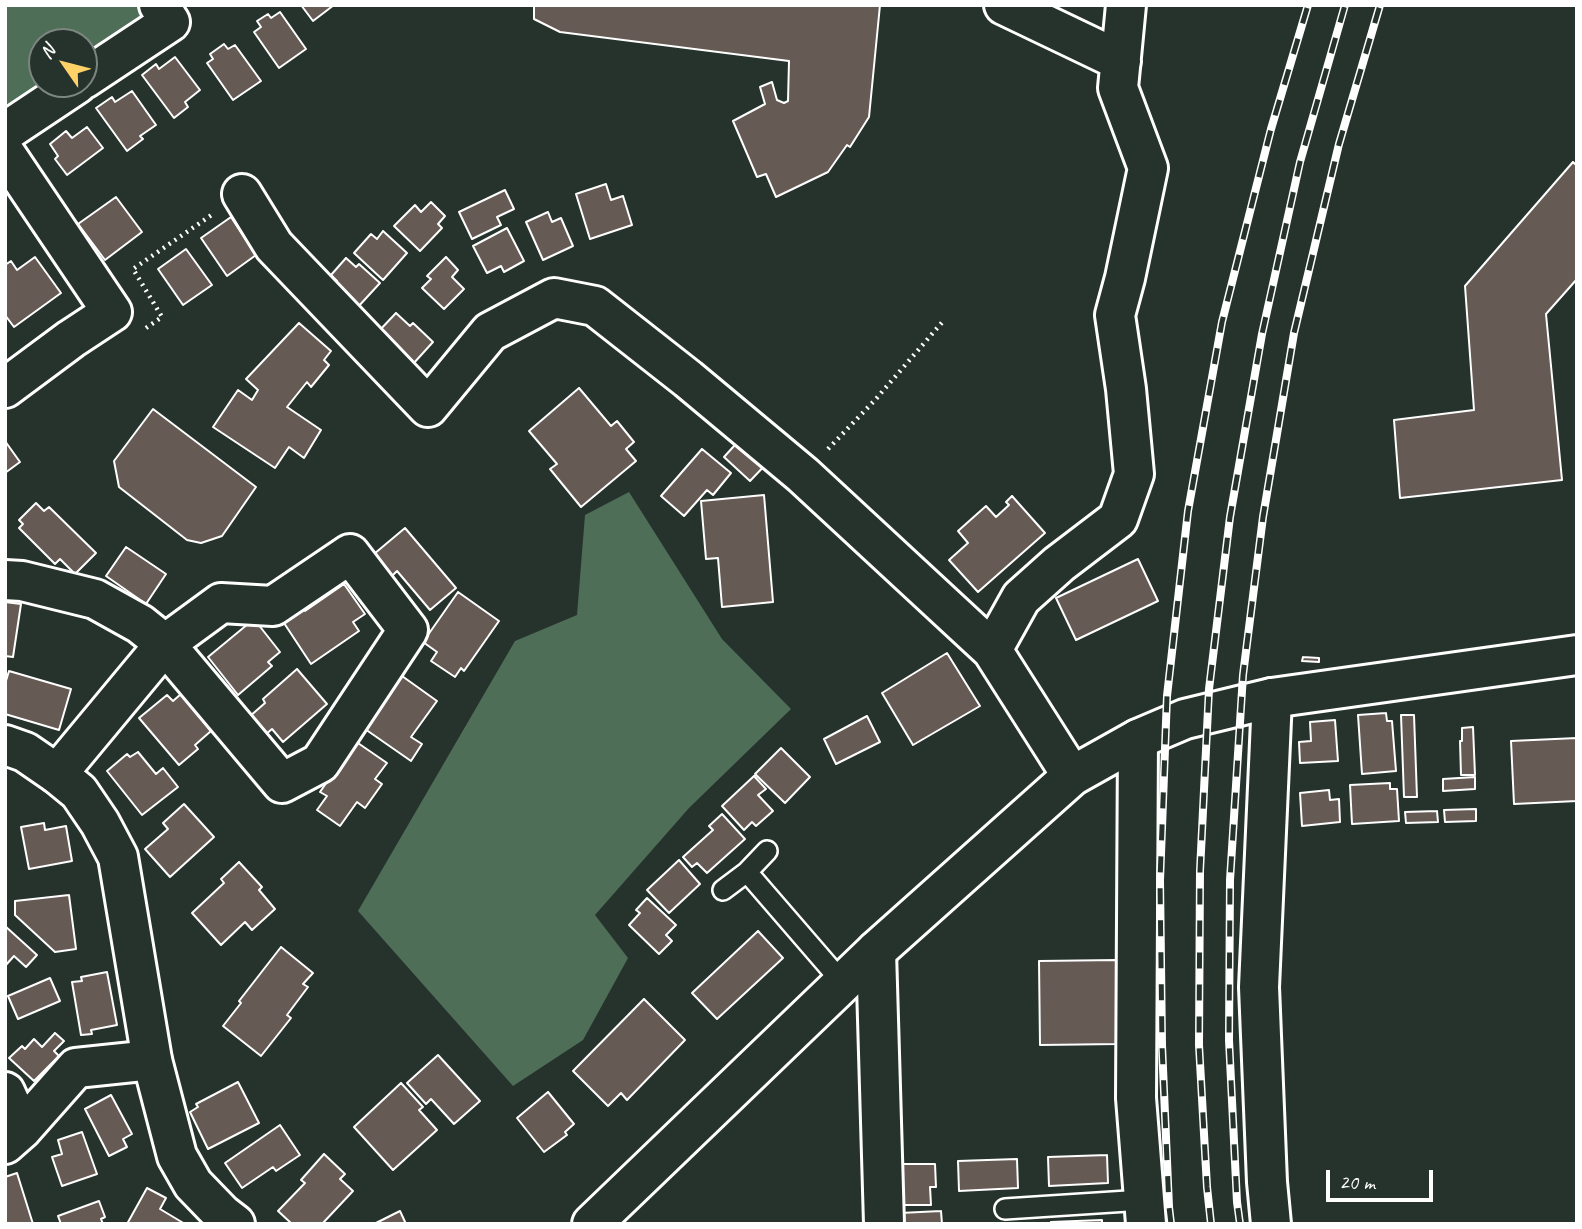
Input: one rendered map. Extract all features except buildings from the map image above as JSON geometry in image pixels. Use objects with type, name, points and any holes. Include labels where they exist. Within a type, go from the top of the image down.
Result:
[{"type":"street","points":[[98,70],[170,22],[159,5]]},
{"type":"street","points":[[1004,5],[1121,61]]},
{"type":"street","points":[[992,650],[1021,598],[1059,564],[1118,519],[1134,474],[1126,389],[1115,315],[1148,168],[1118,88],[1126,5]]},
{"type":"street","points":[[5,132],[56,98]]},
{"type":"street","points":[[5,153],[113,312],[5,388]]},
{"type":"street","points":[[242,194],[274,246],[428,407],[490,332],[554,298],[594,306],[688,379],[803,475],[992,650],[1072,776]]},
{"type":"street","points":[[5,580],[22,581],[95,599],[139,624],[165,644],[282,783],[320,763],[408,630],[350,554],[273,606],[221,603],[165,644],[57,774]]},
{"type":"street","points":[[592,1224],[842,982],[1072,776],[1138,739],[1185,719],[1272,698],[1577,656]]},
{"type":"street","points":[[1270,1224],[1259,987],[1272,698]]},
{"type":"street","points":[[1138,739],[1136,1098],[1144,1212]]},
{"type":"street","points":[[5,745],[25,752],[79,792],[118,857],[152,1060],[177,1156],[193,1184],[235,1224]]},
{"type":"street","points":[[876,951],[884,1224]]},
{"type":"street","points":[[14,1136],[76,1068],[152,1060]]},
{"type":"street","points":[[5,1093],[14,1136]]},
{"type":"lane","points":[[723,891],[767,851]]},
{"type":"lane","points":[[747,872],[842,982]]},
{"type":"lane","points":[[1005,1209],[1144,1212]]},
{"type":"path","points":[[142,331],[162,317],[133,269],[242,194]]},
{"type":"path","points":[[803,475],[875,400],[945,319]]},
{"type":"green space","points":[[5,5],[137,5],[140,9],[140,23],[98,52],[98,28],[28,28],[28,98],[32,98],[5,116]]},
{"type":"green space","points":[[629,492],[722,639],[791,709],[689,808],[595,915],[628,958],[583,1040],[513,1086],[358,911],[515,641],[577,615],[585,515]]},
{"type":"railway","points":[[1171,1224],[1162,1045],[1160,880],[1167,696],[1188,511],[1222,322],[1271,129],[1308,5]]},
{"type":"railway","points":[[1211,1224],[1199,1045],[1200,871],[1209,689],[1230,517],[1262,334],[1300,162],[1345,5]]},
{"type":"railway","points":[[1240,1224],[1229,1040],[1230,880],[1243,675],[1263,517],[1294,333],[1339,144],[1380,5]]}]
